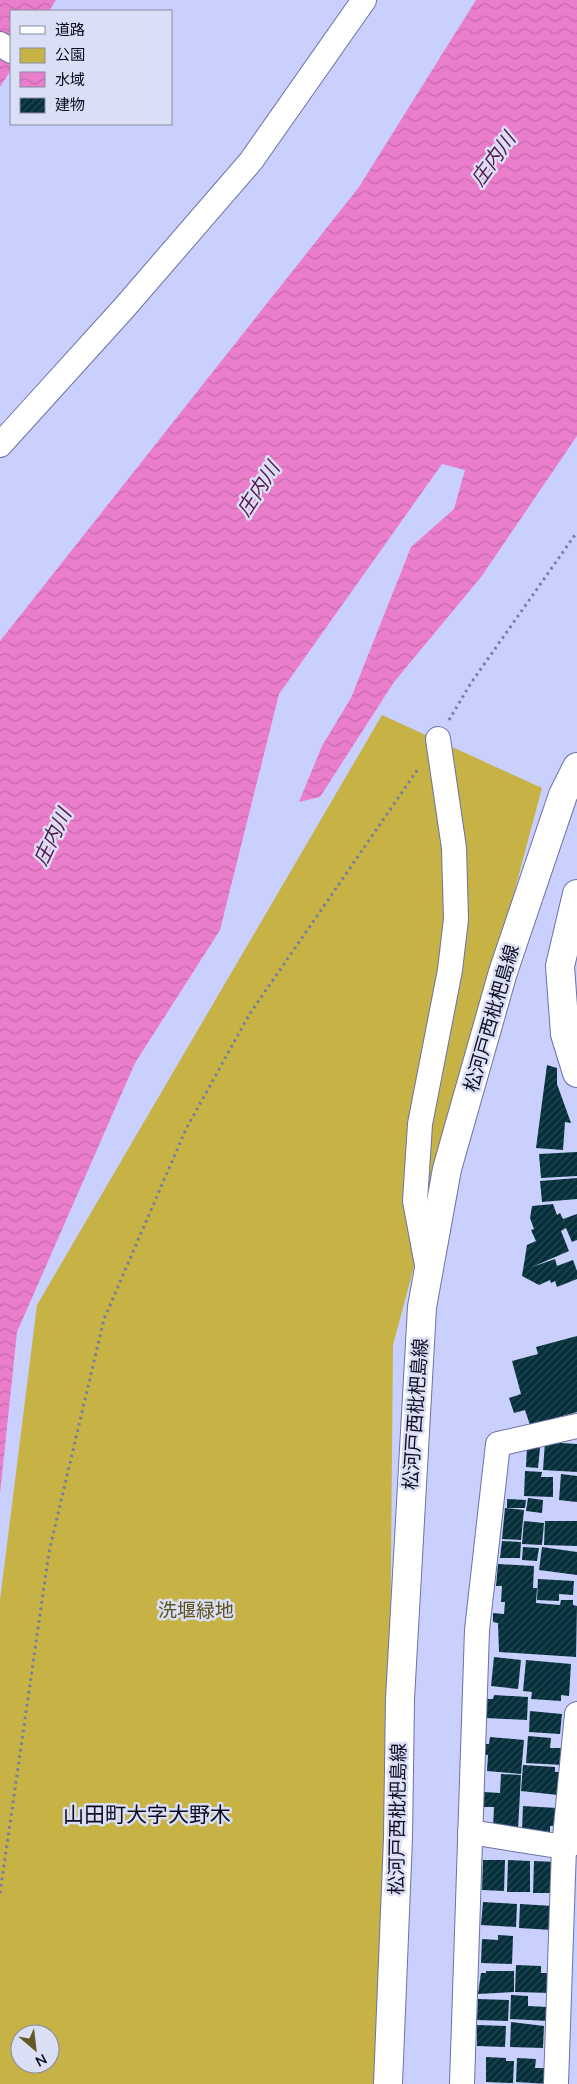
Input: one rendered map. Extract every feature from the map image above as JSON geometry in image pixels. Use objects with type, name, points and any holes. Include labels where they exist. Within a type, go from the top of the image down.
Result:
[{"type":"main road","name":"松河戸西枇杷島線","points":[[388,2084],[398,1838],[400,1699],[422,1307],[447,1169],[503,972],[563,795],[577,767]]},
{"type":"main road","points":[[577,894],[560,966],[571,1019],[565,1034],[577,1073]]},
{"type":"street","points":[[0,445],[124,308],[250,161],[364,0]]},
{"type":"street","points":[[428,1274],[415,1201],[420,1124],[450,970],[456,919],[454,848],[438,739]]},
{"type":"street","points":[[462,2084],[477,1630],[498,1444],[577,1426]]},
{"type":"street","points":[[556,2084],[577,1714]]},
{"type":"street","points":[[470,1832],[571,1845]]},
{"type":"path","points":[[0,1893],[49,1552],[104,1319],[186,1129],[249,1015],[438,739],[471,683],[577,532]]},
{"type":"green space","name":"洗堰緑地","points":[[382,715],[542,788],[393,1345],[387,1999],[382,2084],[0,2084],[0,1600],[37,1305]]},
{"type":"water","points":[[0,0],[56,0],[50,10],[10,10],[10,72],[0,87]]},
{"type":"water","name":"庄内川","points":[[476,0],[577,0],[577,436],[481,577],[394,682],[320,797],[299,802],[322,746],[351,698],[411,547],[454,509],[465,470],[442,464],[279,694],[220,930],[135,1063],[17,1332],[0,1494],[0,641],[359,187]]},
{"type":"building","points":[[547,1065],[557,1068],[557,1084],[571,1123],[565,1122],[563,1150],[536,1148]]},
{"type":"building","points":[[577,1152],[577,1176],[541,1178],[539,1154]]},
{"type":"building","points":[[577,1178],[577,1199],[542,1202],[540,1181]]},
{"type":"building","points":[[553,1204],[557,1215],[560,1213],[563,1219],[577,1214],[577,1240],[572,1242],[566,1228],[561,1231],[569,1251],[532,1267],[555,1259],[557,1266],[573,1260],[577,1271],[577,1279],[557,1287],[555,1281],[551,1283],[550,1280],[539,1285],[522,1276],[527,1245],[536,1241],[531,1230],[534,1229],[530,1218],[532,1206]]},
{"type":"building","points":[[577,1336],[577,1412],[530,1425],[525,1410],[514,1413],[509,1398],[521,1394],[512,1361],[538,1354],[536,1347]]},
{"type":"building","points":[[545,1442],[577,1444],[577,1472],[543,1470]]},
{"type":"building","points":[[527,1447],[540,1448],[538,1468],[526,1467]]},
{"type":"building","points":[[525,1471],[542,1472],[541,1477],[553,1477],[553,1497],[524,1496]]},
{"type":"building","points":[[561,1474],[577,1476],[577,1502],[559,1500]]},
{"type":"building","points":[[528,1498],[543,1500],[542,1513],[526,1511]]},
{"type":"building","points":[[507,1499],[526,1500],[525,1508],[507,1508]]},
{"type":"building","points":[[505,1508],[524,1510],[521,1540],[502,1539]]},
{"type":"building","points":[[524,1521],[544,1523],[542,1545],[522,1544]]},
{"type":"building","points":[[545,1521],[577,1521],[577,1546],[544,1545]]},
{"type":"building","points":[[502,1541],[521,1542],[520,1558],[500,1558]]},
{"type":"building","points":[[523,1547],[539,1548],[537,1561],[522,1560]]},
{"type":"building","points":[[542,1547],[577,1552],[577,1575],[539,1570]]},
{"type":"building","points":[[498,1564],[534,1566],[533,1588],[537,1588],[536,1603],[560,1605],[561,1600],[573,1600],[573,1605],[577,1606],[576,1657],[499,1652],[498,1623],[493,1622],[493,1613],[504,1614],[505,1602],[501,1602],[502,1586],[496,1586]]},
{"type":"building","points":[[538,1579],[574,1581],[573,1595],[559,1594],[559,1601],[537,1600]]},
{"type":"building","points":[[494,1657],[521,1660],[518,1689],[491,1686]]},
{"type":"building","points":[[526,1660],[571,1664],[569,1696],[561,1695],[561,1701],[531,1699],[532,1692],[523,1691]]},
{"type":"building","points":[[494,1695],[528,1697],[527,1720],[486,1718],[487,1699],[493,1699]]},
{"type":"building","points":[[530,1711],[562,1714],[560,1734],[529,1732]]},
{"type":"building","points":[[528,1736],[551,1738],[550,1748],[564,1748],[563,1765],[526,1763]]},
{"type":"building","points":[[490,1737],[524,1740],[521,1774],[487,1771],[488,1755],[485,1755],[486,1744],[489,1744]]},
{"type":"building","points":[[523,1765],[555,1767],[555,1772],[560,1772],[558,1795],[521,1791]]},
{"type":"building","points":[[501,1774],[521,1775],[518,1829],[493,1828],[494,1807],[484,1807],[484,1792],[500,1793]]},
{"type":"building","points":[[523,1806],[557,1808],[556,1826],[550,1826],[550,1832],[522,1830]]},
{"type":"building","points":[[483,1860],[505,1860],[504,1891],[482,1890]]},
{"type":"building","points":[[508,1860],[530,1861],[530,1892],[507,1892]]},
{"type":"building","points":[[534,1861],[557,1862],[556,1893],[533,1893]]},
{"type":"building","points":[[483,1902],[517,1904],[516,1927],[481,1925]]},
{"type":"building","points":[[520,1904],[553,1906],[552,1930],[519,1928]]},
{"type":"building","points":[[498,1935],[513,1936],[512,1964],[481,1963],[482,1939],[498,1940]]},
{"type":"building","points":[[516,1965],[541,1966],[541,1973],[547,1973],[547,1982],[552,1982],[551,1993],[515,1992]]},
{"type":"building","points":[[486,1971],[514,1971],[514,1992],[478,1994],[481,1973],[486,1973]]},
{"type":"building","points":[[511,1995],[528,1996],[528,2006],[548,2007],[548,2021],[510,2019]]},
{"type":"building","points":[[478,1999],[509,2000],[508,2021],[477,2020]]},
{"type":"building","points":[[511,2022],[544,2026],[543,2048],[510,2047]]},
{"type":"building","points":[[477,2025],[506,2026],[505,2047],[477,2046]]},
{"type":"building","points":[[486,2057],[506,2058],[506,2061],[514,2061],[513,2083],[486,2082]]},
{"type":"building","points":[[517,2058],[536,2059],[535,2068],[549,2068],[549,2084],[516,2082]]},
{"type":"district","name":"山田町大字大野木","points":[[147,1815]]}]
